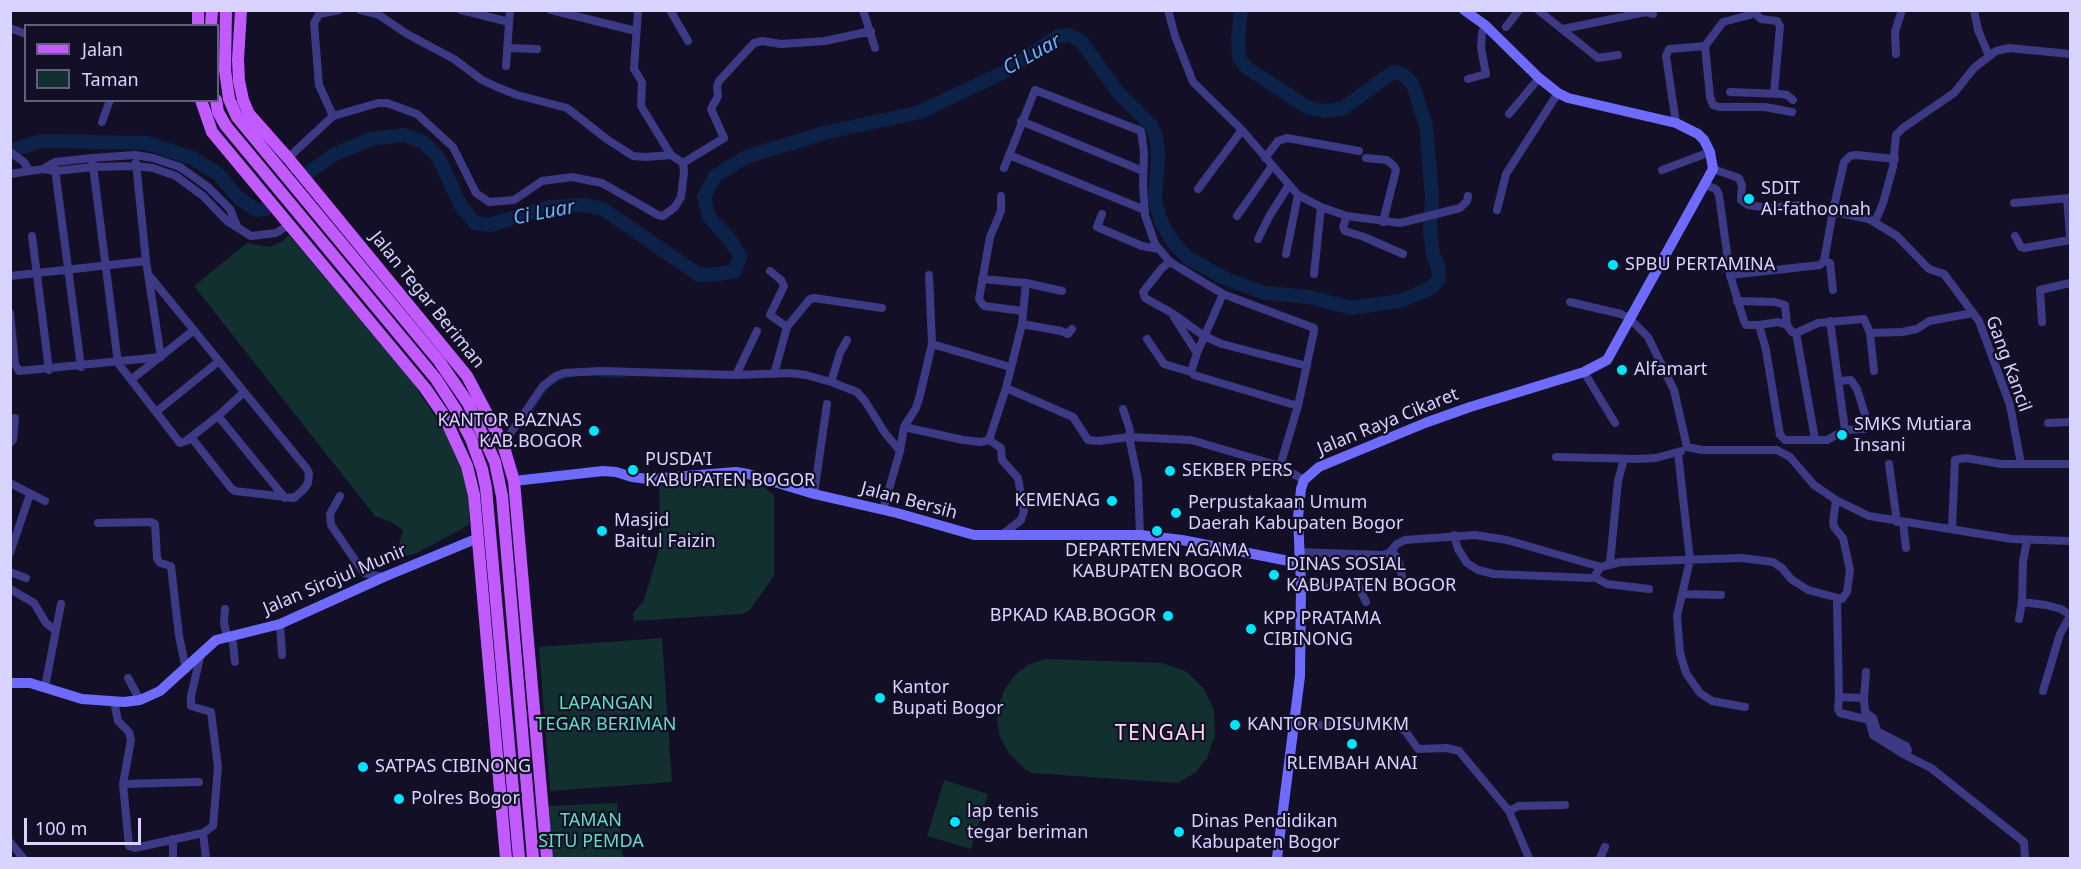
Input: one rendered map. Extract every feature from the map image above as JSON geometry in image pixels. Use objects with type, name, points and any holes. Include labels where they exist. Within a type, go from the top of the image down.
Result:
[{"type":"main road","name":"Jalan Tegar Beriman","points":[[226,10],[225,70],[229,99],[237,117],[439,361],[468,403],[483,434],[499,478],[533,858]]},
{"type":"main road","name":"Jalan Tegar Beriman","points":[[241,10],[238,60],[243,100],[249,114],[467,375],[503,444],[514,481],[547,858]]},
{"type":"main road","points":[[202,102],[212,132],[425,388],[443,414],[457,441],[467,466],[474,495],[506,858]]},
{"type":"main road","points":[[216,102],[218,112],[226,126],[446,393],[471,439],[482,469],[490,532],[519,858]]},
{"type":"main road","points":[[307,226],[319,217]]},
{"type":"main road","points":[[397,311],[416,314]]},
{"type":"main road","points":[[386,342],[401,338]]},
{"type":"street","points":[[333,116],[319,85],[314,23],[319,14],[339,10]]},
{"type":"street","points":[[360,10],[379,15],[407,34],[454,59],[482,80],[517,95],[567,108],[633,156],[645,158],[671,155]]},
{"type":"street","points":[[461,10],[509,22]]},
{"type":"street","points":[[506,66],[510,10]]},
{"type":"street","points":[[288,158],[333,116],[378,103],[387,103],[417,114],[453,147],[476,193],[489,202],[514,200],[542,182],[572,177],[602,183],[663,216],[675,207],[681,197],[683,163],[671,155],[641,106],[642,82],[634,69],[638,10]]},
{"type":"street","points":[[670,10],[688,41]]},
{"type":"street","points":[[863,10],[875,48]]},
{"type":"street","points":[[1168,10],[1174,36],[1193,82],[1242,130],[1298,195],[1321,207],[1347,216],[1401,223],[1460,208],[1467,201],[1468,196]]},
{"type":"street","points":[[1464,10],[1485,25],[1539,78],[1558,93],[1568,98],[1676,123],[1698,134],[1710,152],[1713,169]]},
{"type":"street","points":[[1506,27],[1519,10]]},
{"type":"street","points":[[1539,10],[1598,57],[1618,55]]},
{"type":"street","points":[[1896,54],[1895,32],[1902,10]]},
{"type":"street","points":[[1974,10],[1978,30],[1989,56]]},
{"type":"street","points":[[556,11],[636,31]]},
{"type":"street","points":[[1774,93],[1780,26],[1777,21],[1761,20],[1755,11],[1742,13],[1723,22],[1705,46],[1710,97],[1713,105],[1766,107],[1792,112]]},
{"type":"street","points":[[1563,29],[1646,12],[1653,14]]},
{"type":"street","points":[[1468,79],[1486,74],[1481,48],[1485,25]]},
{"type":"street","points":[[683,163],[724,138],[711,110],[718,96],[717,86],[754,43],[825,41],[871,31]]},
{"type":"street","points":[[1676,123],[1667,52],[1672,48],[1705,46]]},
{"type":"street","points":[[507,48],[537,49]]},
{"type":"street","points":[[1875,222],[1883,203],[1895,159],[1898,132],[1954,93],[1974,68],[1996,51],[2009,48],[2070,54]]},
{"type":"street","points":[[1509,114],[1539,78]]},
{"type":"street","points":[[1004,168],[1035,90],[1141,131],[1144,152],[1145,210],[1155,244],[1170,262],[1223,294],[1314,328],[1298,406],[1281,466]]},
{"type":"street","points":[[1730,92],[1774,93],[1787,95],[1793,100]]},
{"type":"street","points":[[1497,210],[1506,174],[1558,93]]},
{"type":"street","points":[[102,122],[109,102]]},
{"type":"street","points":[[1021,121],[1143,171]]},
{"type":"street","points":[[1198,189],[1242,130]]},
{"type":"street","points":[[1265,158],[1278,141],[1287,138],[1359,151]]},
{"type":"street","points":[[1662,170],[1710,152]]},
{"type":"street","points":[[13,153],[24,162],[29,171]]},
{"type":"street","points":[[43,169],[55,162],[92,158],[135,155],[153,158],[180,167],[208,187],[230,210],[237,226]]},
{"type":"street","points":[[135,155],[146,261],[160,357]]},
{"type":"street","points":[[1009,155],[1145,210]]},
{"type":"street","points":[[1730,275],[1816,266],[1824,261],[1841,170],[1847,159],[1856,155],[1895,159]]},
{"type":"street","points":[[92,158],[118,363],[177,441],[184,443],[244,392]]},
{"type":"street","points":[[1366,158],[1387,160],[1396,170],[1383,222]]},
{"type":"street","points":[[55,162],[81,367]]},
{"type":"street","points":[[10,174],[43,169],[56,171],[136,166],[153,168],[176,176],[203,196],[227,221],[251,236],[276,233],[290,224]]},
{"type":"street","points":[[1237,216],[1272,166]]},
{"type":"street","name":"Jalan Raya Cikaret","points":[[1277,858],[1300,676],[1298,517],[1300,489],[1304,480],[1319,467],[1425,423],[1584,372],[1607,360],[1713,169]]},
{"type":"street","name":"Gang Kancil","points":[[1713,169],[1739,178],[1742,186],[1741,200],[1748,205],[1768,208],[1801,205],[1875,222],[1897,236],[1923,264],[1944,274],[1979,321],[2010,405],[2021,464]]},
{"type":"street","points":[[1258,239],[1289,185]]},
{"type":"street","points":[[1705,185],[1716,189],[1719,195],[1730,275],[1746,325],[1778,322],[1787,325]]},
{"type":"street","points":[[1286,254],[1298,195]]},
{"type":"street","points":[[1001,196],[1001,212],[990,237],[979,299],[984,306],[1023,311]]},
{"type":"street","points":[[2014,203],[2069,198],[2070,238],[2024,248],[2015,236]]},
{"type":"street","points":[[1314,274],[1321,207]]},
{"type":"street","points":[[1101,214],[1097,227],[1142,246],[1159,249]]},
{"type":"street","points":[[1347,216],[1343,227],[1345,231],[1403,254]]},
{"type":"street","points":[[33,236],[49,370]]},
{"type":"street","points":[[10,276],[146,261]]},
{"type":"street","points":[[1824,261],[1830,263],[1833,290]]},
{"type":"street","points":[[1170,262],[1162,268],[1143,295],[1204,336],[1222,344],[1307,366]]},
{"type":"street","points":[[770,271],[781,280],[784,286],[770,315],[787,327]]},
{"type":"street","points":[[148,274],[309,473],[308,483],[294,498],[235,491],[191,437]]},
{"type":"street","points":[[883,510],[899,455],[904,427],[918,401],[932,344],[929,275]]},
{"type":"street","points":[[982,279],[1026,283],[1062,291]]},
{"type":"street","points":[[989,440],[1006,388],[1022,324],[1026,283]]},
{"type":"street","points":[[2042,322],[2040,290],[2070,283]]},
{"type":"street","points":[[1191,372],[1223,294]]},
{"type":"street","points":[[774,374],[787,327],[814,297],[882,308]]},
{"type":"street","points":[[1737,301],[1775,302],[1785,305],[1787,325],[1792,332],[1796,333]]},
{"type":"street","points":[[1570,302],[1615,312],[1629,318],[1648,337],[1662,361],[1674,390],[1687,447]]},
{"type":"street","points":[[10,313],[15,364],[19,371],[81,367],[160,357]]},
{"type":"street","points":[[1172,313],[1197,353]]},
{"type":"street","points":[[1870,333],[1902,332],[1917,329],[1929,321],[1973,313]]},
{"type":"street","points":[[1796,333],[1814,324],[1862,318],[1867,322],[1870,333],[1874,371]]},
{"type":"street","points":[[1830,321],[1845,430]]},
{"type":"street","points":[[1022,324],[1061,330],[1069,334],[1072,329]]},
{"type":"street","points":[[1760,325],[1780,435],[1785,440],[1827,440],[1845,430],[1865,429],[1868,424],[1857,389],[1851,380],[1839,381]]},
{"type":"street","points":[[132,379],[194,330]]},
{"type":"street","points":[[736,375],[757,331]]},
{"type":"street","points":[[1796,333],[1815,440]]},
{"type":"street","points":[[1147,339],[1164,364],[1298,406]]},
{"type":"street","points":[[831,382],[840,353],[847,340]]},
{"type":"street","points":[[932,344],[1010,367]]},
{"type":"street","points":[[156,412],[219,361]]},
{"type":"street","points":[[503,444],[543,386],[564,373],[600,371],[774,374],[806,375],[857,392],[866,401],[899,455]]},
{"type":"street","points":[[1584,372],[1615,423]]},
{"type":"street","points":[[1006,388],[1073,417],[1088,440],[1099,441],[1129,437],[1191,440],[1281,466],[1304,480]]},
{"type":"street","points":[[814,494],[827,404]]},
{"type":"street","points":[[1124,409],[1130,430],[1129,437],[1139,490],[1140,535]]},
{"type":"street","points":[[218,416],[285,498]]},
{"type":"street","points":[[10,443],[13,440],[15,418]]},
{"type":"street","points":[[2048,423],[2070,422]]},
{"type":"street","points":[[904,427],[981,442],[989,440],[1001,448],[1002,460],[1018,478],[1024,511],[1021,520],[1003,534]]},
{"type":"street","points":[[1556,457],[1656,458],[1678,453],[1687,447],[1702,450],[1777,450],[1790,458],[1814,485],[1836,500],[1869,516],[2027,540],[2070,541]]},
{"type":"street","points":[[1678,453],[1690,560],[1677,616],[1680,653],[1686,673],[1700,693],[1712,701],[1745,707]]},
{"type":"street","points":[[1952,528],[1955,460],[1966,458],[2001,464],[2070,464]]},
{"type":"street","points":[[1610,564],[1618,481],[1624,459]]},
{"type":"street","points":[[1888,464],[1906,548]]},
{"type":"street","name":"Jalan Bersih","points":[[514,481],[603,471],[616,471],[632,477],[648,479],[736,472],[974,535],[1140,535],[1299,557]]},
{"type":"street","points":[[10,483],[45,501]]},
{"type":"street","points":[[10,553],[30,494]]},
{"type":"street","points":[[340,496],[330,514],[331,525],[364,573],[384,577]]},
{"type":"street","points":[[1299,557],[1382,555],[1392,551],[1397,544],[1405,540],[1475,535],[1507,540],[1601,567],[1610,564],[1742,558],[1773,562],[1782,568],[1791,579],[1808,590],[1842,599],[1847,592],[1850,570],[1844,538],[1834,527],[1833,522],[1836,500]]},
{"type":"street","points":[[98,523],[151,522],[155,524],[157,558],[159,563],[171,566],[177,622],[186,669]]},
{"type":"street","points":[[1454,536],[1458,549],[1467,563],[1478,570],[1494,574],[1594,577],[1606,584],[1649,590]]},
{"type":"street","name":"Jalan Sirojul Munir","points":[[10,683],[25,682],[82,699],[140,700],[160,691],[216,640],[280,624],[478,538]]},
{"type":"street","points":[[2019,619],[2027,540]]},
{"type":"street","points":[[1392,551],[1398,558],[1402,577]]},
{"type":"street","points":[[1594,577],[1601,567]]},
{"type":"street","points":[[10,572],[26,578]]},
{"type":"street","points":[[1300,585],[1329,588],[1358,585],[1366,602]]},
{"type":"street","points":[[10,590],[34,603],[46,623],[55,630]]},
{"type":"street","points":[[1683,594],[1721,595]]},
{"type":"street","points":[[1837,599],[1838,709],[1840,713],[1869,720],[1873,735],[1930,768],[2024,842],[2025,858]]},
{"type":"street","points":[[2022,602],[2046,604],[2070,615],[2060,634],[2043,691]]},
{"type":"street","points":[[45,687],[60,604]]},
{"type":"street","points":[[225,609],[224,623],[230,636],[236,662]]},
{"type":"street","points":[[280,624],[282,655]]},
{"type":"street","points":[[114,701],[118,721],[129,732],[131,740],[123,784],[129,846],[135,848],[203,833],[213,826],[218,766],[211,712],[191,706],[191,696],[201,653]]},
{"type":"street","points":[[1866,672],[1865,712],[1873,718],[1877,731],[1906,746],[1908,750],[1905,755]]},
{"type":"street","points":[[129,678],[140,700]]},
{"type":"street","points":[[1839,697],[1864,698]]},
{"type":"street","points":[[1295,724],[1398,727],[1406,732],[1418,749],[1447,748],[1459,751],[1509,811],[1529,858]]},
{"type":"street","points":[[123,784],[199,782]]},
{"type":"street","points":[[1509,811],[1519,806],[1565,805]]},
{"type":"street","points":[[203,833],[206,858]]},
{"type":"street","points":[[173,839],[173,858]]},
{"type":"street","points":[[10,842],[23,858]]},
{"type":"street","points":[[1600,858],[1605,847]]},
{"type":"green space","points":[[289,235],[414,384],[455,448],[469,490],[469,525],[417,553],[395,559],[403,530],[375,516],[194,286],[247,243],[270,247],[283,241]]},
{"type":"green space","points":[[726,479],[762,486],[774,495],[774,576],[750,610],[742,614],[634,621],[633,613],[643,602],[661,541],[659,485]]},
{"type":"green space","name":"LAPANGAN TEGAR BERIMAN","points":[[662,638],[672,782],[550,791],[539,647]]},
{"type":"green space","points":[[1044,659],[1163,663],[1187,672],[1204,689],[1214,710],[1215,735],[1207,758],[1196,772],[1178,783],[1032,773],[1025,769],[1008,752],[1000,737],[997,721],[999,704],[1005,689],[1015,675],[1028,665]]},
{"type":"green space","name":"lap tenis tegar beriman","points":[[944,780],[988,794],[971,849],[927,836]]},
{"type":"green space","name":"TAMAN SITU PEMDA","points":[[617,803],[623,858],[553,858],[548,806]]},
{"type":"waterway","name":"Ci Luar","points":[[309,172],[337,153],[372,139],[404,135],[423,142],[438,157],[461,206],[475,223],[490,225],[549,207],[585,205],[603,209],[699,275],[719,274],[735,271],[740,256],[730,240],[709,217],[704,197],[715,176],[746,157],[824,133],[920,112],[1004,72],[1058,36],[1069,35],[1081,41],[1117,91],[1151,125],[1157,140],[1155,199],[1160,219],[1172,241],[1188,258],[1226,279],[1265,293],[1309,297],[1351,308],[1400,301],[1431,288],[1439,279],[1430,229],[1432,196],[1426,126],[1413,85],[1403,74],[1393,72],[1342,109],[1325,111],[1307,107],[1247,68],[1239,58],[1238,38],[1241,10]]},
{"type":"waterway","name":"Ci Luar","points":[[10,151],[41,141],[147,143],[194,159],[218,174],[239,198],[256,210],[265,209]]},
{"type":"waterway","points":[[586,375],[625,377]]},
{"type":"waterway","points":[[516,449],[535,406],[549,386],[572,376]]},
{"type":"place","name":"SDIT Al-fathoonah","points":[[1749,199]]},
{"type":"place","name":"SPBU PERTAMINA","points":[[1613,265]]},
{"type":"place","name":"Alfamart","points":[[1622,370]]},
{"type":"place","name":"KANTOR BAZNAS KAB.BOGOR","points":[[594,431]]},
{"type":"place","name":"SMKS Mutiara Insani","points":[[1842,435]]},
{"type":"place","name":"PUSDA'I KABUPATEN BOGOR","points":[[633,470]]},
{"type":"place","name":"SEKBER PERS","points":[[1170,471]]},
{"type":"place","name":"KEMENAG","points":[[1112,501]]},
{"type":"place","name":"Perpustakaan Umum Daerah Kabupaten Bogor","points":[[1176,513]]},
{"type":"place","name":"Masjid Baitul Faizin","points":[[602,531]]},
{"type":"place","name":"DEPARTEMEN AGAMA KABUPATEN BOGOR","points":[[1157,531]]},
{"type":"place","name":"DINAS SOSIAL KABUPATEN BOGOR","points":[[1274,575]]},
{"type":"place","name":"BPKAD KAB.BOGOR","points":[[1168,616]]},
{"type":"place","name":"KPP PRATAMA CIBINONG","points":[[1251,629]]},
{"type":"place","name":"Kantor Bupati Bogor","points":[[880,698]]},
{"type":"place","name":"KANTOR DISUMKM","points":[[1235,725]]},
{"type":"place","name":"RLEMBAH ANAI","points":[[1352,744]]},
{"type":"place","name":"SATPAS CIBINONG","points":[[363,767]]},
{"type":"place","name":"Polres Bogor","points":[[399,799]]},
{"type":"place","name":"lap tenis tegar beriman","points":[[955,822]]},
{"type":"place","name":"Dinas Pendidikan Kabupaten Bogor","points":[[1179,832]]},
{"type":"district","name":"TENGAH","points":[[1161,734]]}]
